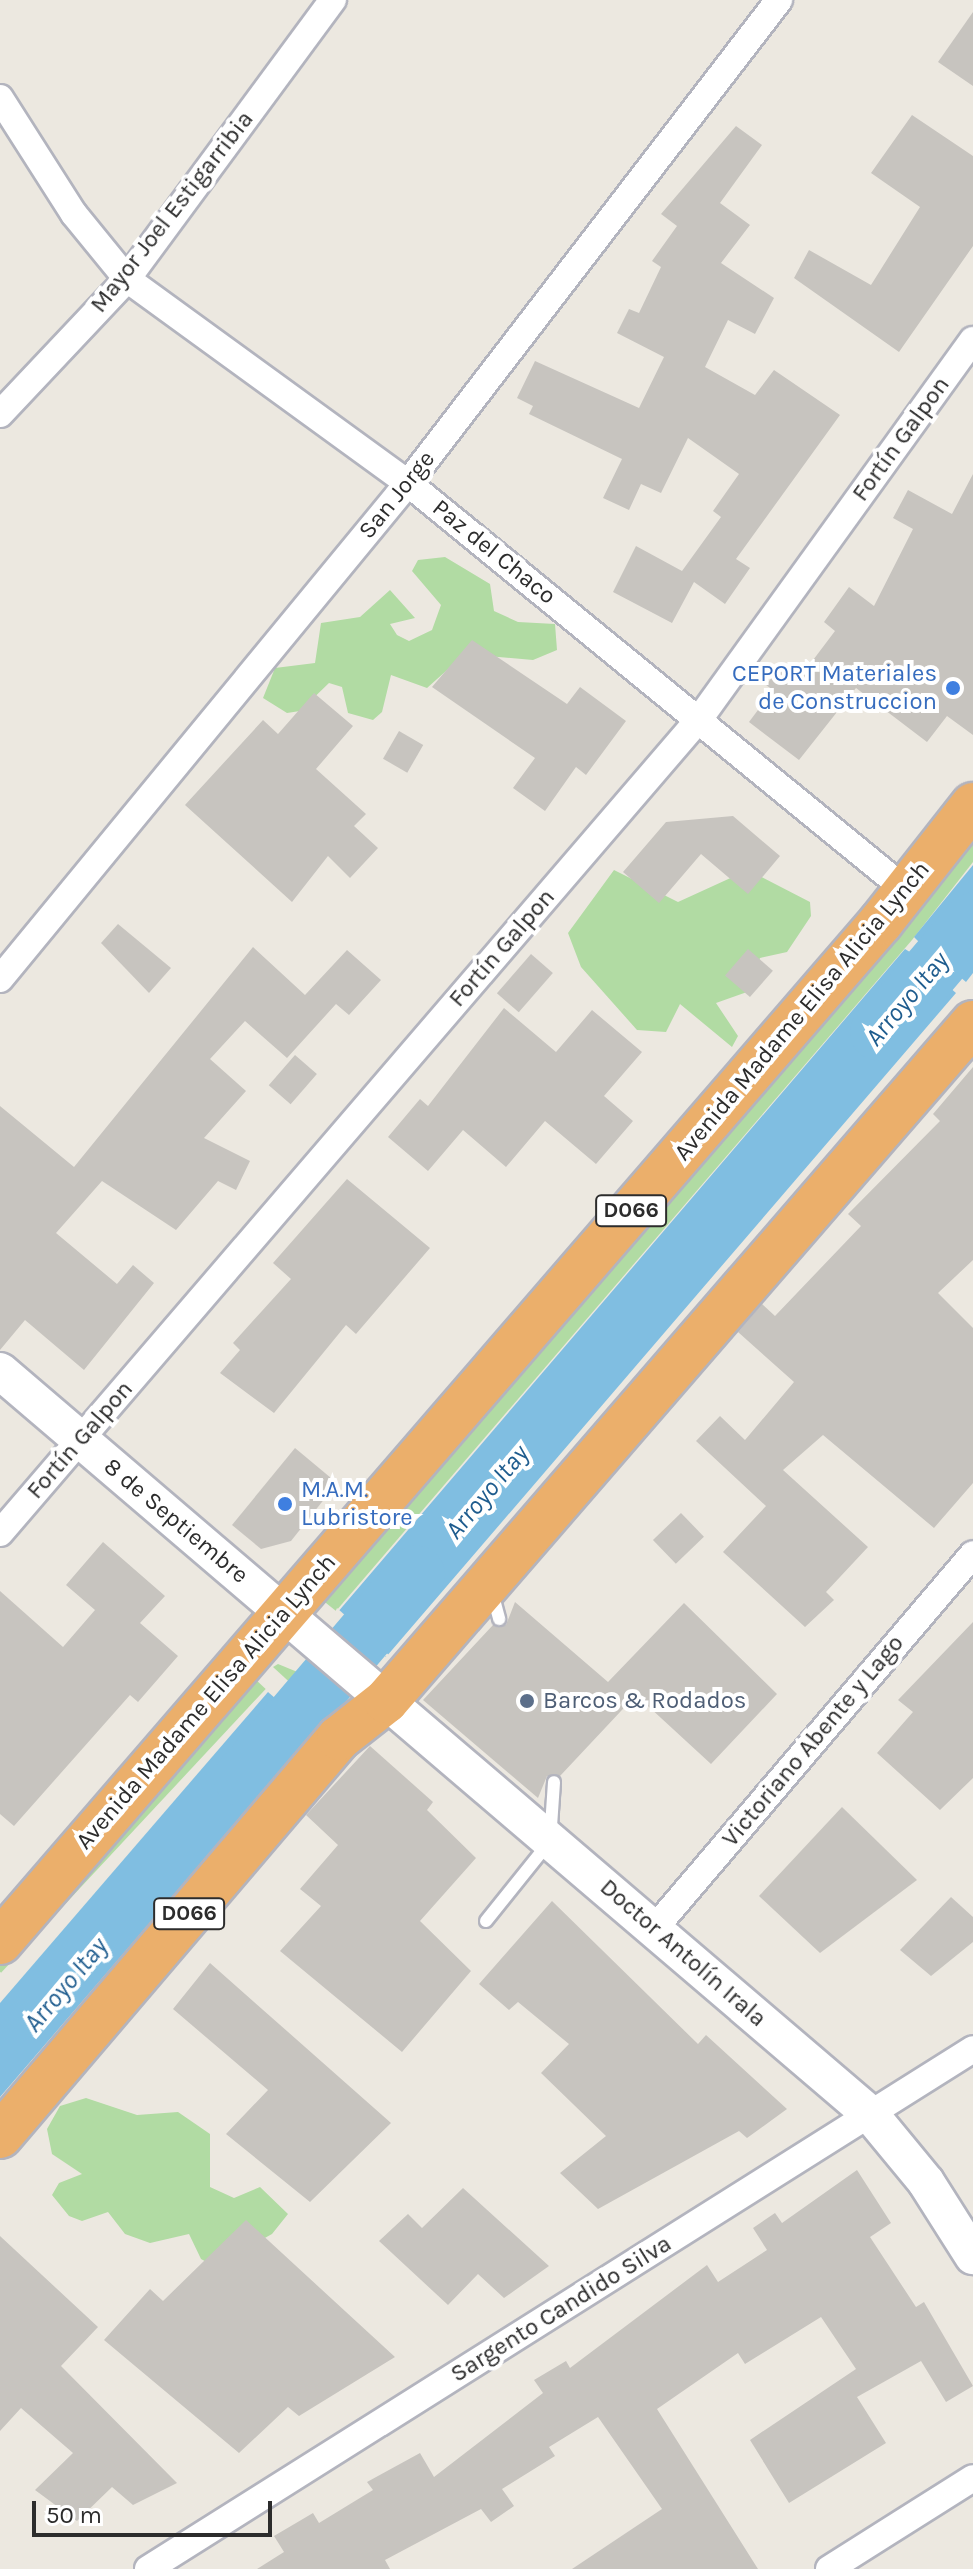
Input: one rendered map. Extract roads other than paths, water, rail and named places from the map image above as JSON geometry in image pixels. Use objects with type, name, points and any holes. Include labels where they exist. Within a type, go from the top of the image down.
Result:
[{"type":"highway","name":"Avenida Madame Elisa Alicia Lynch","points":[[0,1942],[295,1622],[907,891],[973,805]]},
{"type":"highway","name":"D066","points":[[0,2136],[339,1738],[373,1690],[494,1600],[973,1023]]},
{"type":"street","name":"Mayor Joel Estigarribia","points":[[0,414],[127,279],[333,0]]},
{"type":"street","name":"San Jorge","points":[[0,979],[408,483],[779,0]]},
{"type":"street","name":"Paz del Chaco","points":[[0,98],[74,214],[127,279],[408,483],[700,718],[907,891]]},
{"type":"street","name":"Fortín Galpon","points":[[0,1533],[700,718],[973,340]]},
{"type":"street","name":"8 de Septiembre","points":[[0,1371],[373,1690]]},
{"type":"street","name":"Victoriano Abente y Lago","points":[[654,1929],[973,1554]]},
{"type":"street","name":"Doctor Antolín Irala","points":[[373,1690],[870,2114],[926,2182],[973,2256]]},
{"type":"street","name":"Sargento Candido Silva","points":[[148,2569],[973,2049]]},
{"type":"street","points":[[829,2569],[973,2478]]},
{"type":"lane","points":[[486,1921],[550,1841],[557,1815],[554,1782]]},
{"type":"water","points":[[973,865],[973,973],[966,982],[922,944],[913,956],[956,993],[386,1657],[337,1613],[905,949],[913,954],[921,944],[914,937]]},
{"type":"water","points":[[268,1692],[314,1732],[0,2097],[0,2003]]},
{"type":"waterway","name":"Arroyo Itay","points":[[879,1032],[973,921]]},
{"type":"waterway","name":"Arroyo Itay","points":[[243,1778],[416,1575]]},
{"type":"place","name":"CEPORT Materiales de Construccion","points":[[953,688]]},
{"type":"place","name":"M.A.M. Lubristore","points":[[285,1504]]},
{"type":"place","name":"Barcos & Rodados","points":[[527,1701]]}]
